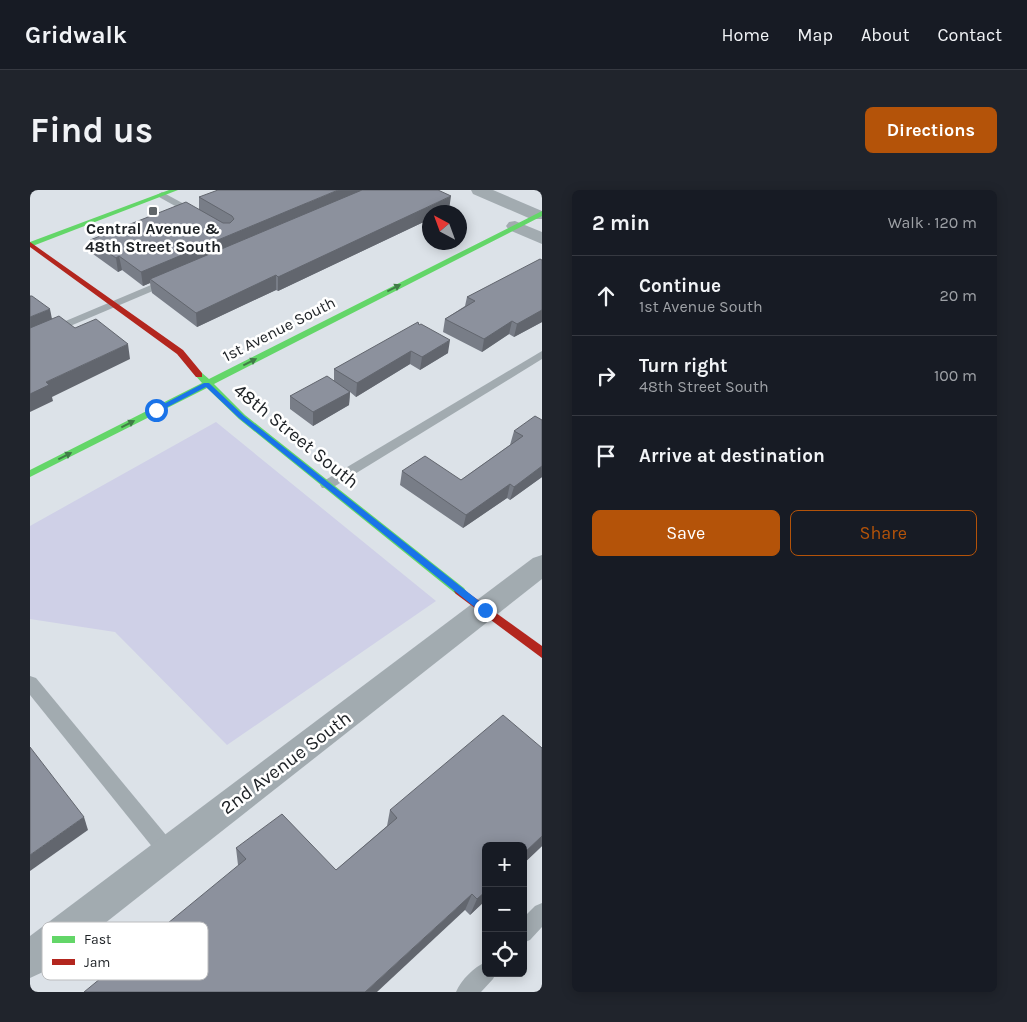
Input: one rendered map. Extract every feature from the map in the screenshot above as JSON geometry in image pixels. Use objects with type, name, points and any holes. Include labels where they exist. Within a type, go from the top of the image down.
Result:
[{"type":"main road","points":[[30,244],[175,190]]},
{"type":"main road","name":"1st Avenue South","points":[[30,474],[540,214]]},
{"type":"main road","name":"48th Street South","points":[[30,244],[180,352],[207,384],[242,417],[542,653]]},
{"type":"street","points":[[480,190],[540,214]]},
{"type":"street","points":[[515,226],[542,239]]},
{"type":"street","name":"2nd Avenue South","points":[[78,922],[542,565]]},
{"type":"street","name":"2nd Avenue South","points":[[30,959],[42,950]]},
{"type":"lane","points":[[162,195],[203,219]]},
{"type":"lane","points":[[30,340],[177,277]]},
{"type":"lane","points":[[327,485],[542,354]]},
{"type":"lane","points":[[30,683],[168,853]]},
{"type":"lane","points":[[524,932],[542,914]]},
{"type":"lane","points":[[466,992],[482,976]]},
{"type":"shaded area","points":[[216,422],[436,601],[227,745],[115,632],[30,619],[30,526]]},
{"type":"building","points":[[218,190],[338,190],[141,272],[119,256],[116,258],[90,240],[186,202],[223,223],[230,223],[234,219],[232,216],[199,197]]},
{"type":"building","points":[[362,190],[438,190],[451,196],[432,205],[422,205],[422,210],[196,313],[150,279]]},
{"type":"building","points":[[540,259],[542,260],[542,310],[517,324],[512,321],[484,339],[445,319],[475,301],[467,297]]},
{"type":"building","points":[[30,296],[32,296],[50,309],[30,317]]},
{"type":"building","points":[[59,316],[75,328],[96,319],[128,344],[46,382],[49,385],[30,394],[30,328]]},
{"type":"building","points":[[418,322],[419,325],[421,324],[450,340],[422,357],[411,351],[357,383],[334,369]]},
{"type":"building","points":[[327,376],[350,392],[313,412],[290,396]]},
{"type":"building","points":[[535,416],[542,420],[542,466],[514,487],[510,484],[466,515],[402,471],[425,456],[461,480],[523,436],[514,431]]},
{"type":"building","points":[[503,715],[542,748],[542,836],[527,850],[527,842],[482,842],[482,895],[477,899],[472,894],[365,992],[84,992],[99,980],[208,980],[208,922],[169,922],[246,859],[236,848],[282,814],[336,870],[397,818],[390,810]]},
{"type":"building","points":[[30,747],[84,817],[30,855]]},
{"type":"traffic: fast","points":[[30,245],[175,190]]},
{"type":"traffic: fast","points":[[30,474],[542,213]]},
{"type":"traffic: fast","points":[[199,375],[242,417],[460,591]]},
{"type":"traffic: jam","points":[[30,244],[180,352],[199,375]]},
{"type":"traffic: jam","points":[[460,591],[542,653]]},
{"type":"place","name":"Central Avenue & 48th Street South","points":[[153,211]]},
{"type":"route","points":[[156,410],[207,384],[242,417],[485,610]]}]
